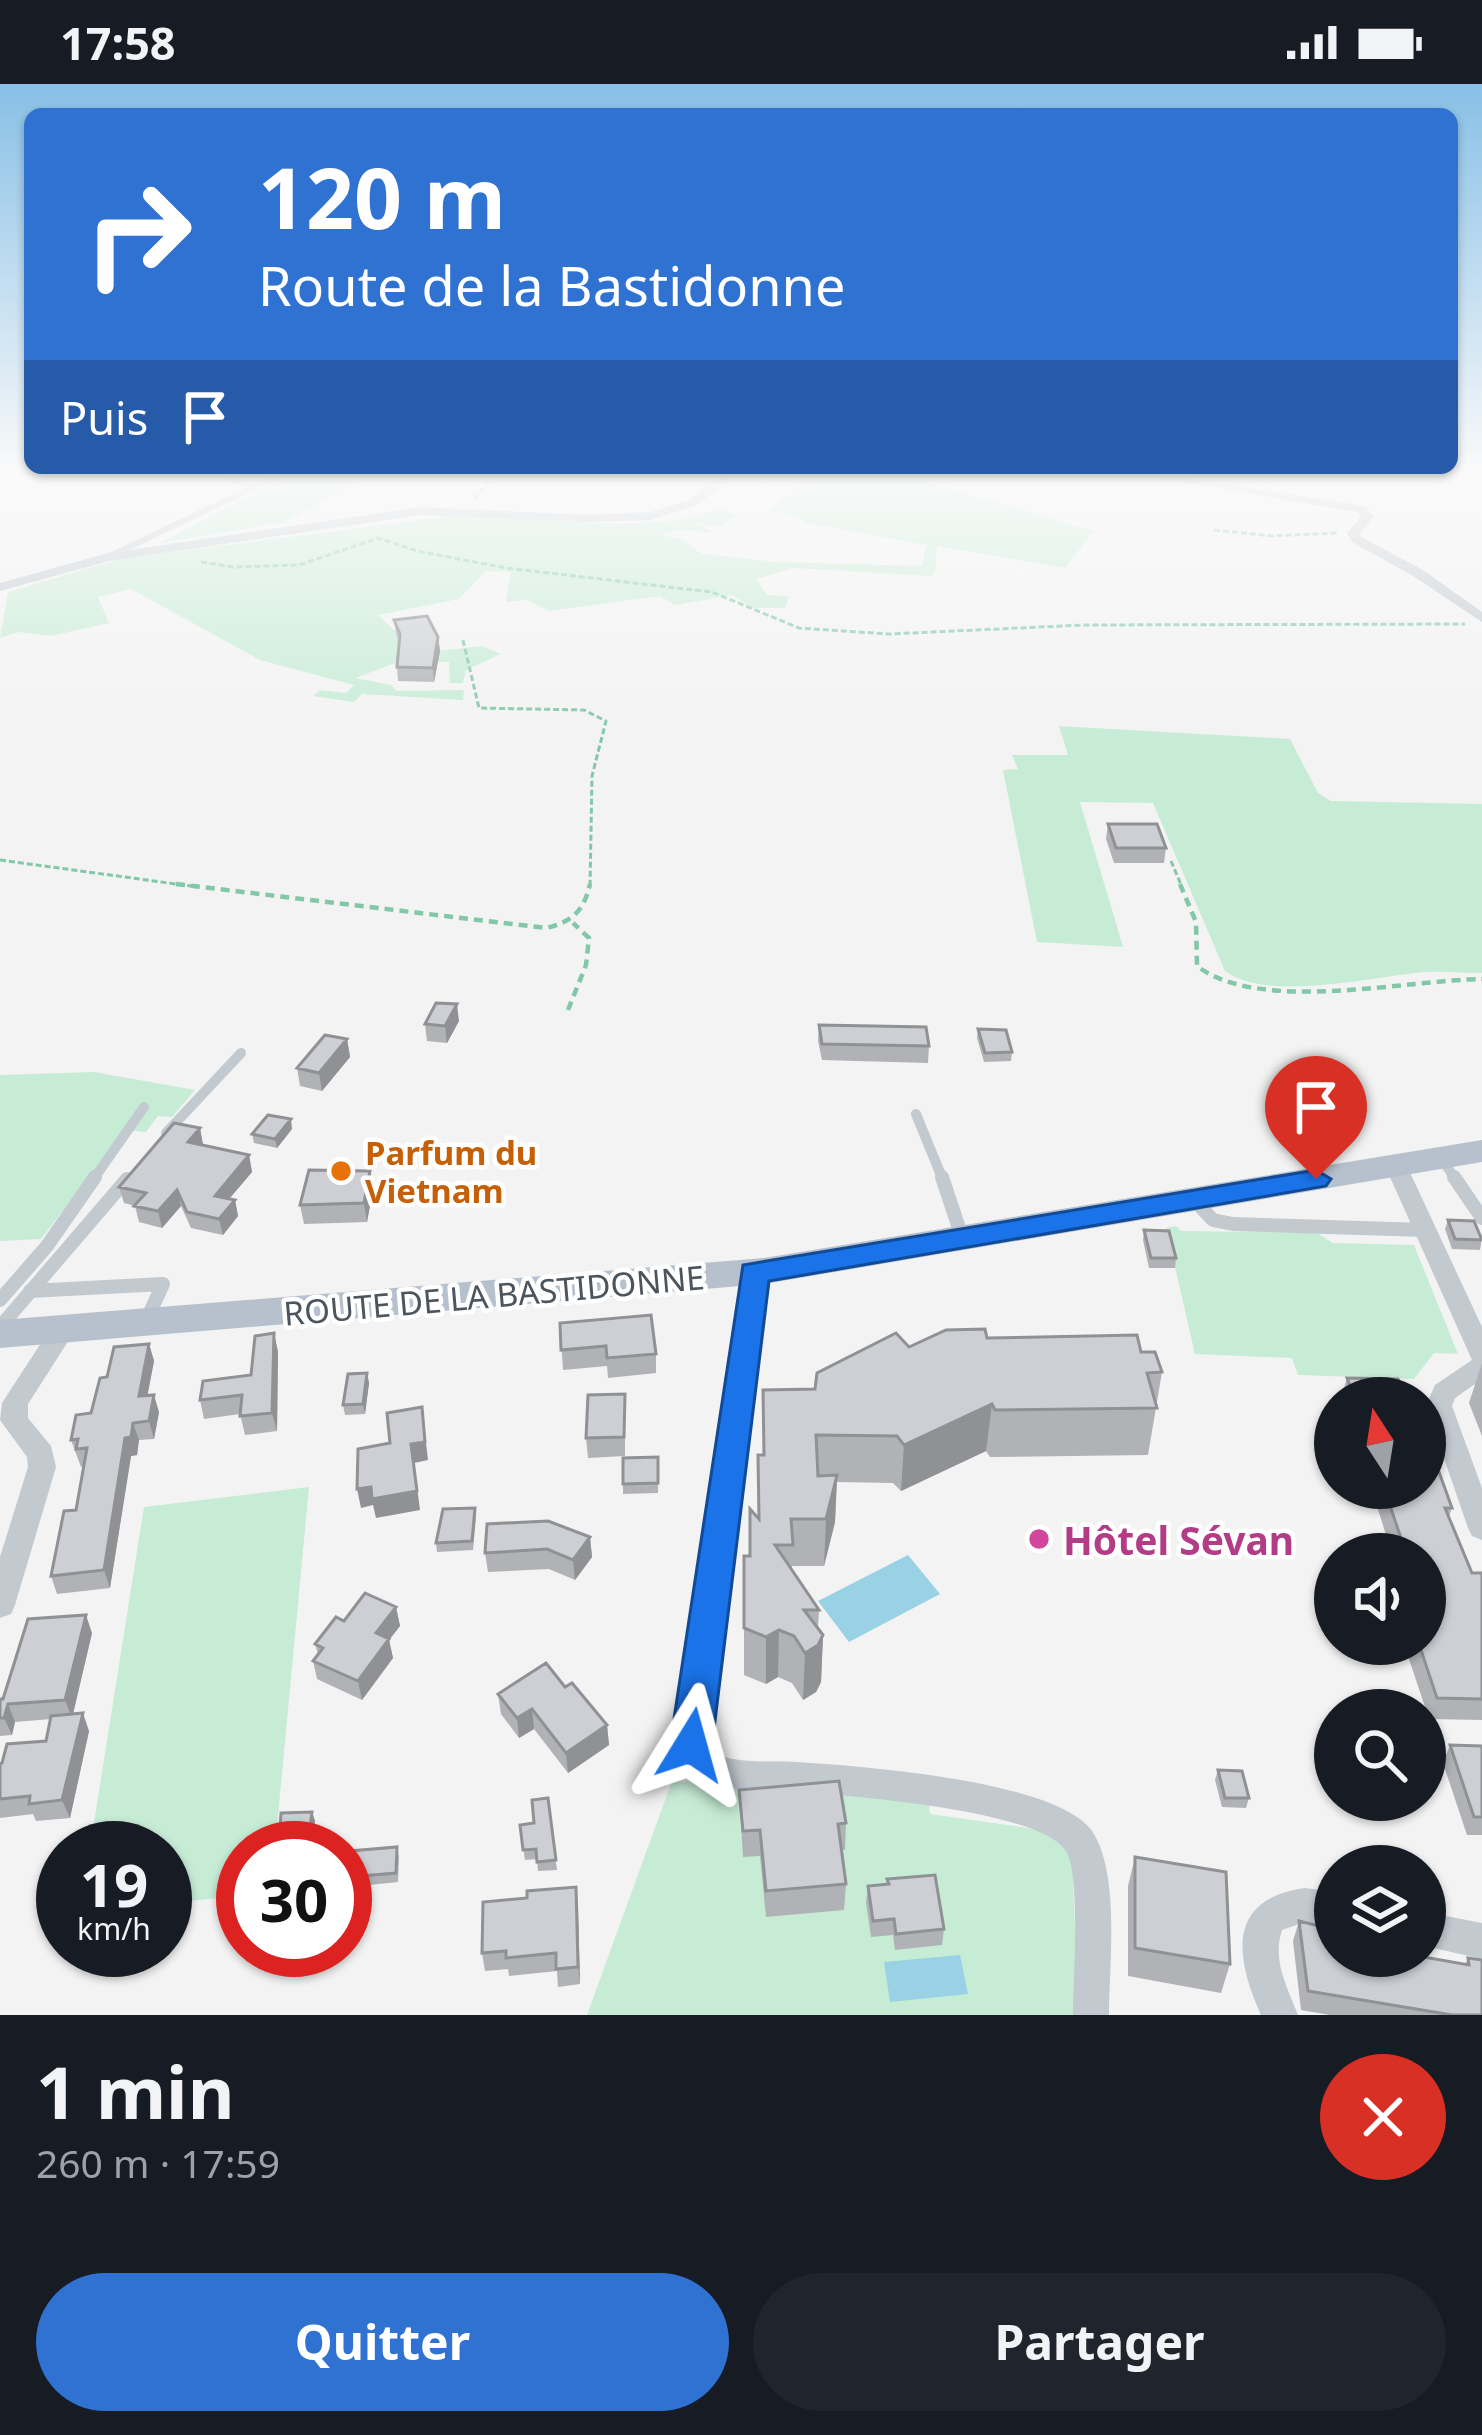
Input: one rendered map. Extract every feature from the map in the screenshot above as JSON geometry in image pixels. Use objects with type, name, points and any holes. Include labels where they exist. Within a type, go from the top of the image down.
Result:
[{"type":"main road","name":"ROUTE DE LA BASTIDONNE","points":[[0,1330],[63,1329],[754,1273],[1482,1151]]},
{"type":"street","points":[[0,587],[105,558]]},
{"type":"street","points":[[1390,558],[1418,574],[1476,621]]},
{"type":"street","points":[[1396,1166],[1482,1355]]},
{"type":"street","points":[[754,1273],[691,1745],[696,1759],[705,1766],[741,1772],[879,1784],[983,1802],[1048,1814],[1072,1828],[1083,1846],[1088,1879],[1091,2015]]},
{"type":"street","points":[[0,1605],[42,1467],[41,1454],[14,1420],[15,1403],[63,1329]]},
{"type":"street","points":[[1482,1366],[1444,1392],[1439,1406],[1482,1528]]},
{"type":"street","points":[[1280,2015],[1264,1984],[1257,1948],[1262,1924],[1280,1908],[1314,1905]]},
{"type":"street","points":[[1446,1933],[1482,1941]]},
{"type":"lane","points":[[162,1138],[242,1052]]},
{"type":"lane","points":[[0,1300],[58,1231],[144,1107]]},
{"type":"lane","points":[[916,1114],[963,1240]]},
{"type":"lane","points":[[1441,1158],[1482,1218]]},
{"type":"lane","points":[[0,1330],[134,1170]]},
{"type":"lane","points":[[1194,1199],[1214,1220],[1233,1224],[1429,1230]]},
{"type":"lane","points":[[30,1291],[164,1284],[146,1322]]},
{"type":"path","points":[[193,561],[233,567],[298,565],[318,558]]},
{"type":"path","points":[[454,558],[712,592],[799,628],[889,634],[1084,626],[1476,621]]},
{"type":"path","points":[[0,860],[384,912],[546,928],[573,923],[584,906],[593,867],[592,775],[604,735],[604,716],[567,709],[479,708],[463,640]]},
{"type":"path","points":[[1171,861],[1196,922],[1197,965],[1213,980],[1293,990],[1436,977],[1482,979]]},
{"type":"path","points":[[568,1010],[586,965],[589,938],[573,923]]},
{"type":"green space","points":[[126,558],[741,558],[923,566],[924,558],[936,558],[935,573],[930,576],[793,568],[756,579],[767,595],[789,596],[785,608],[753,608],[732,595],[675,605],[660,596],[549,611],[527,600],[506,602],[511,572],[486,571],[459,599],[378,615],[404,639],[402,655],[482,646],[501,654],[466,670],[463,683],[450,683],[449,662],[398,662],[355,678],[391,685],[397,691],[464,690],[463,700],[362,694],[354,702],[313,696],[320,690],[346,693],[354,685],[260,660],[131,589],[98,597],[109,623],[51,636],[18,632],[0,638],[8,592]]},
{"type":"green space","points":[[1007,558],[1072,558],[1065,568]]},
{"type":"green space","points":[[1059,726],[1290,739],[1318,793],[1331,801],[1482,804],[1482,973],[1426,972],[1294,986],[1244,980],[1225,971],[1153,803],[1080,802],[1123,947],[1037,942],[1003,770],[1018,769],[1012,755],[1068,755]]},
{"type":"green space","points":[[94,1072],[195,1090],[172,1117],[158,1116],[146,1132],[125,1130],[41,1239],[0,1241],[0,1075]]},
{"type":"green space","points":[[1166,1228],[1317,1233],[1333,1243],[1414,1245],[1458,1354],[1434,1353],[1416,1377],[1356,1377],[1298,1375],[1292,1358],[1195,1354]]},
{"type":"green space","points":[[309,1487],[278,1821],[216,1821],[216,1898],[192,1901],[192,1821],[94,1821],[144,1507]]},
{"type":"green space","points":[[672,1781],[928,1799],[930,1814],[1056,1832],[1072,1848],[1078,2015],[587,2015]]},
{"type":"water","points":[[908,1555],[940,1594],[849,1642],[818,1601]]},
{"type":"water","points":[[960,1955],[968,1994],[890,2002],[884,1962]]},
{"type":"building","points":[[427,616],[438,637],[433,668],[397,667],[400,634],[394,620]]},
{"type":"building","points":[[1108,824],[1157,824],[1166,848],[1116,848]]},
{"type":"building","points":[[436,1003],[457,1004],[445,1026],[425,1024]]},
{"type":"building","points":[[819,1025],[926,1027],[929,1046],[822,1044]]},
{"type":"building","points":[[978,1029],[1006,1030],[1012,1052],[985,1053]]},
{"type":"building","points":[[325,1035],[347,1039],[319,1073],[297,1068]]},
{"type":"building","points":[[268,1115],[291,1119],[275,1139],[252,1134]]},
{"type":"building","points":[[174,1123],[200,1128],[188,1142],[249,1155],[215,1196],[235,1200],[219,1219],[187,1212],[177,1190],[158,1211],[134,1206],[146,1193],[119,1187]]},
{"type":"building","points":[[309,1170],[370,1171],[364,1203],[300,1205]]},
{"type":"building","points":[[1448,1220],[1474,1221],[1482,1240],[1455,1239]]},
{"type":"building","points":[[1144,1230],[1169,1231],[1176,1258],[1151,1258]]},
{"type":"building","points":[[651,1315],[656,1354],[607,1358],[606,1346],[561,1350],[560,1323]]},
{"type":"building","points":[[985,1329],[987,1338],[1137,1335],[1141,1352],[1155,1352],[1162,1372],[1147,1373],[1157,1408],[995,1410],[992,1404],[904,1445],[897,1436],[816,1435],[818,1476],[837,1475],[826,1519],[791,1519],[793,1545],[775,1545],[819,1610],[804,1610],[823,1635],[805,1653],[794,1636],[779,1630],[766,1637],[744,1628],[744,1556],[750,1556],[750,1509],[759,1519],[763,1390],[815,1389],[817,1373],[896,1333],[909,1347],[946,1330]]},
{"type":"building","points":[[274,1333],[272,1413],[240,1416],[242,1395],[200,1400],[203,1381],[251,1375],[255,1336]]},
{"type":"building","points":[[149,1344],[139,1396],[154,1395],[149,1421],[133,1423],[131,1437],[125,1438],[104,1570],[51,1576],[64,1511],[76,1510],[87,1448],[76,1449],[78,1439],[71,1440],[76,1415],[91,1413],[114,1347]]},
{"type":"building","points":[[367,1373],[363,1404],[343,1405],[348,1374]]},
{"type":"building","points":[[625,1394],[624,1437],[586,1438],[588,1395]]},
{"type":"building","points":[[422,1407],[425,1442],[411,1444],[417,1491],[372,1499],[371,1487],[357,1489],[358,1449],[390,1443],[387,1413]]},
{"type":"building","points":[[658,1457],[658,1483],[623,1484],[623,1458]]},
{"type":"building","points":[[475,1508],[472,1541],[436,1543],[443,1509]]},
{"type":"building","points":[[1391,1509],[1445,1509],[1472,1573],[1482,1573],[1482,1699],[1446,1698],[1446,1689],[1434,1689],[1426,1665],[1446,1665],[1446,1533],[1399,1533]]},
{"type":"building","points":[[548,1521],[590,1537],[573,1560],[547,1549],[485,1553],[487,1524]]},
{"type":"building","points":[[365,1593],[396,1607],[376,1633],[389,1639],[358,1681],[313,1661],[323,1648],[315,1644],[336,1617],[344,1621]]},
{"type":"building","points":[[86,1615],[65,1700],[8,1704],[0,1718],[0,1699],[28,1619]]},
{"type":"building","points":[[546,1663],[565,1687],[572,1683],[607,1725],[566,1753],[532,1709],[517,1718],[498,1694]]},
{"type":"building","points":[[83,1713],[62,1800],[29,1804],[30,1796],[0,1799],[0,1764],[7,1744],[46,1741],[51,1716]]},
{"type":"building","points":[[1450,1745],[1482,1746],[1482,1817],[1474,1817]]},
{"type":"building","points":[[1218,1770],[1242,1771],[1249,1798],[1225,1798]]},
{"type":"building","points":[[839,1781],[846,1823],[838,1824],[846,1884],[766,1891],[760,1830],[743,1831],[739,1790]]},
{"type":"building","points":[[548,1798],[556,1860],[537,1862],[536,1849],[523,1850],[520,1825],[534,1823],[532,1800]]},
{"type":"building","points":[[312,1812],[311,1821],[280,1821],[281,1813]]},
{"type":"building","points":[[397,1847],[396,1873],[372,1875],[372,1849]]},
{"type":"building","points":[[1135,1857],[1226,1872],[1230,1964],[1135,1948]]},
{"type":"building","points":[[935,1875],[944,1929],[896,1934],[894,1919],[873,1921],[868,1886],[889,1884],[887,1879]]},
{"type":"building","points":[[576,1887],[578,1967],[556,1969],[556,1953],[506,1958],[506,1951],[482,1953],[483,1902],[527,1898],[527,1891]]},
{"type":"building","points":[[1299,1921],[1314,1925],[1314,1977],[1446,1977],[1446,1961],[1469,1965],[1468,1958],[1482,1960],[1482,2015],[1452,2015],[1308,1991]]},
{"type":"place","name":"Parfum du Vietnam","points":[[341,1171]]},
{"type":"place","name":"Hôtel Sévan","points":[[1039,1539]]},
{"type":"route","points":[[691,1745],[754,1273],[1316,1179]]}]
